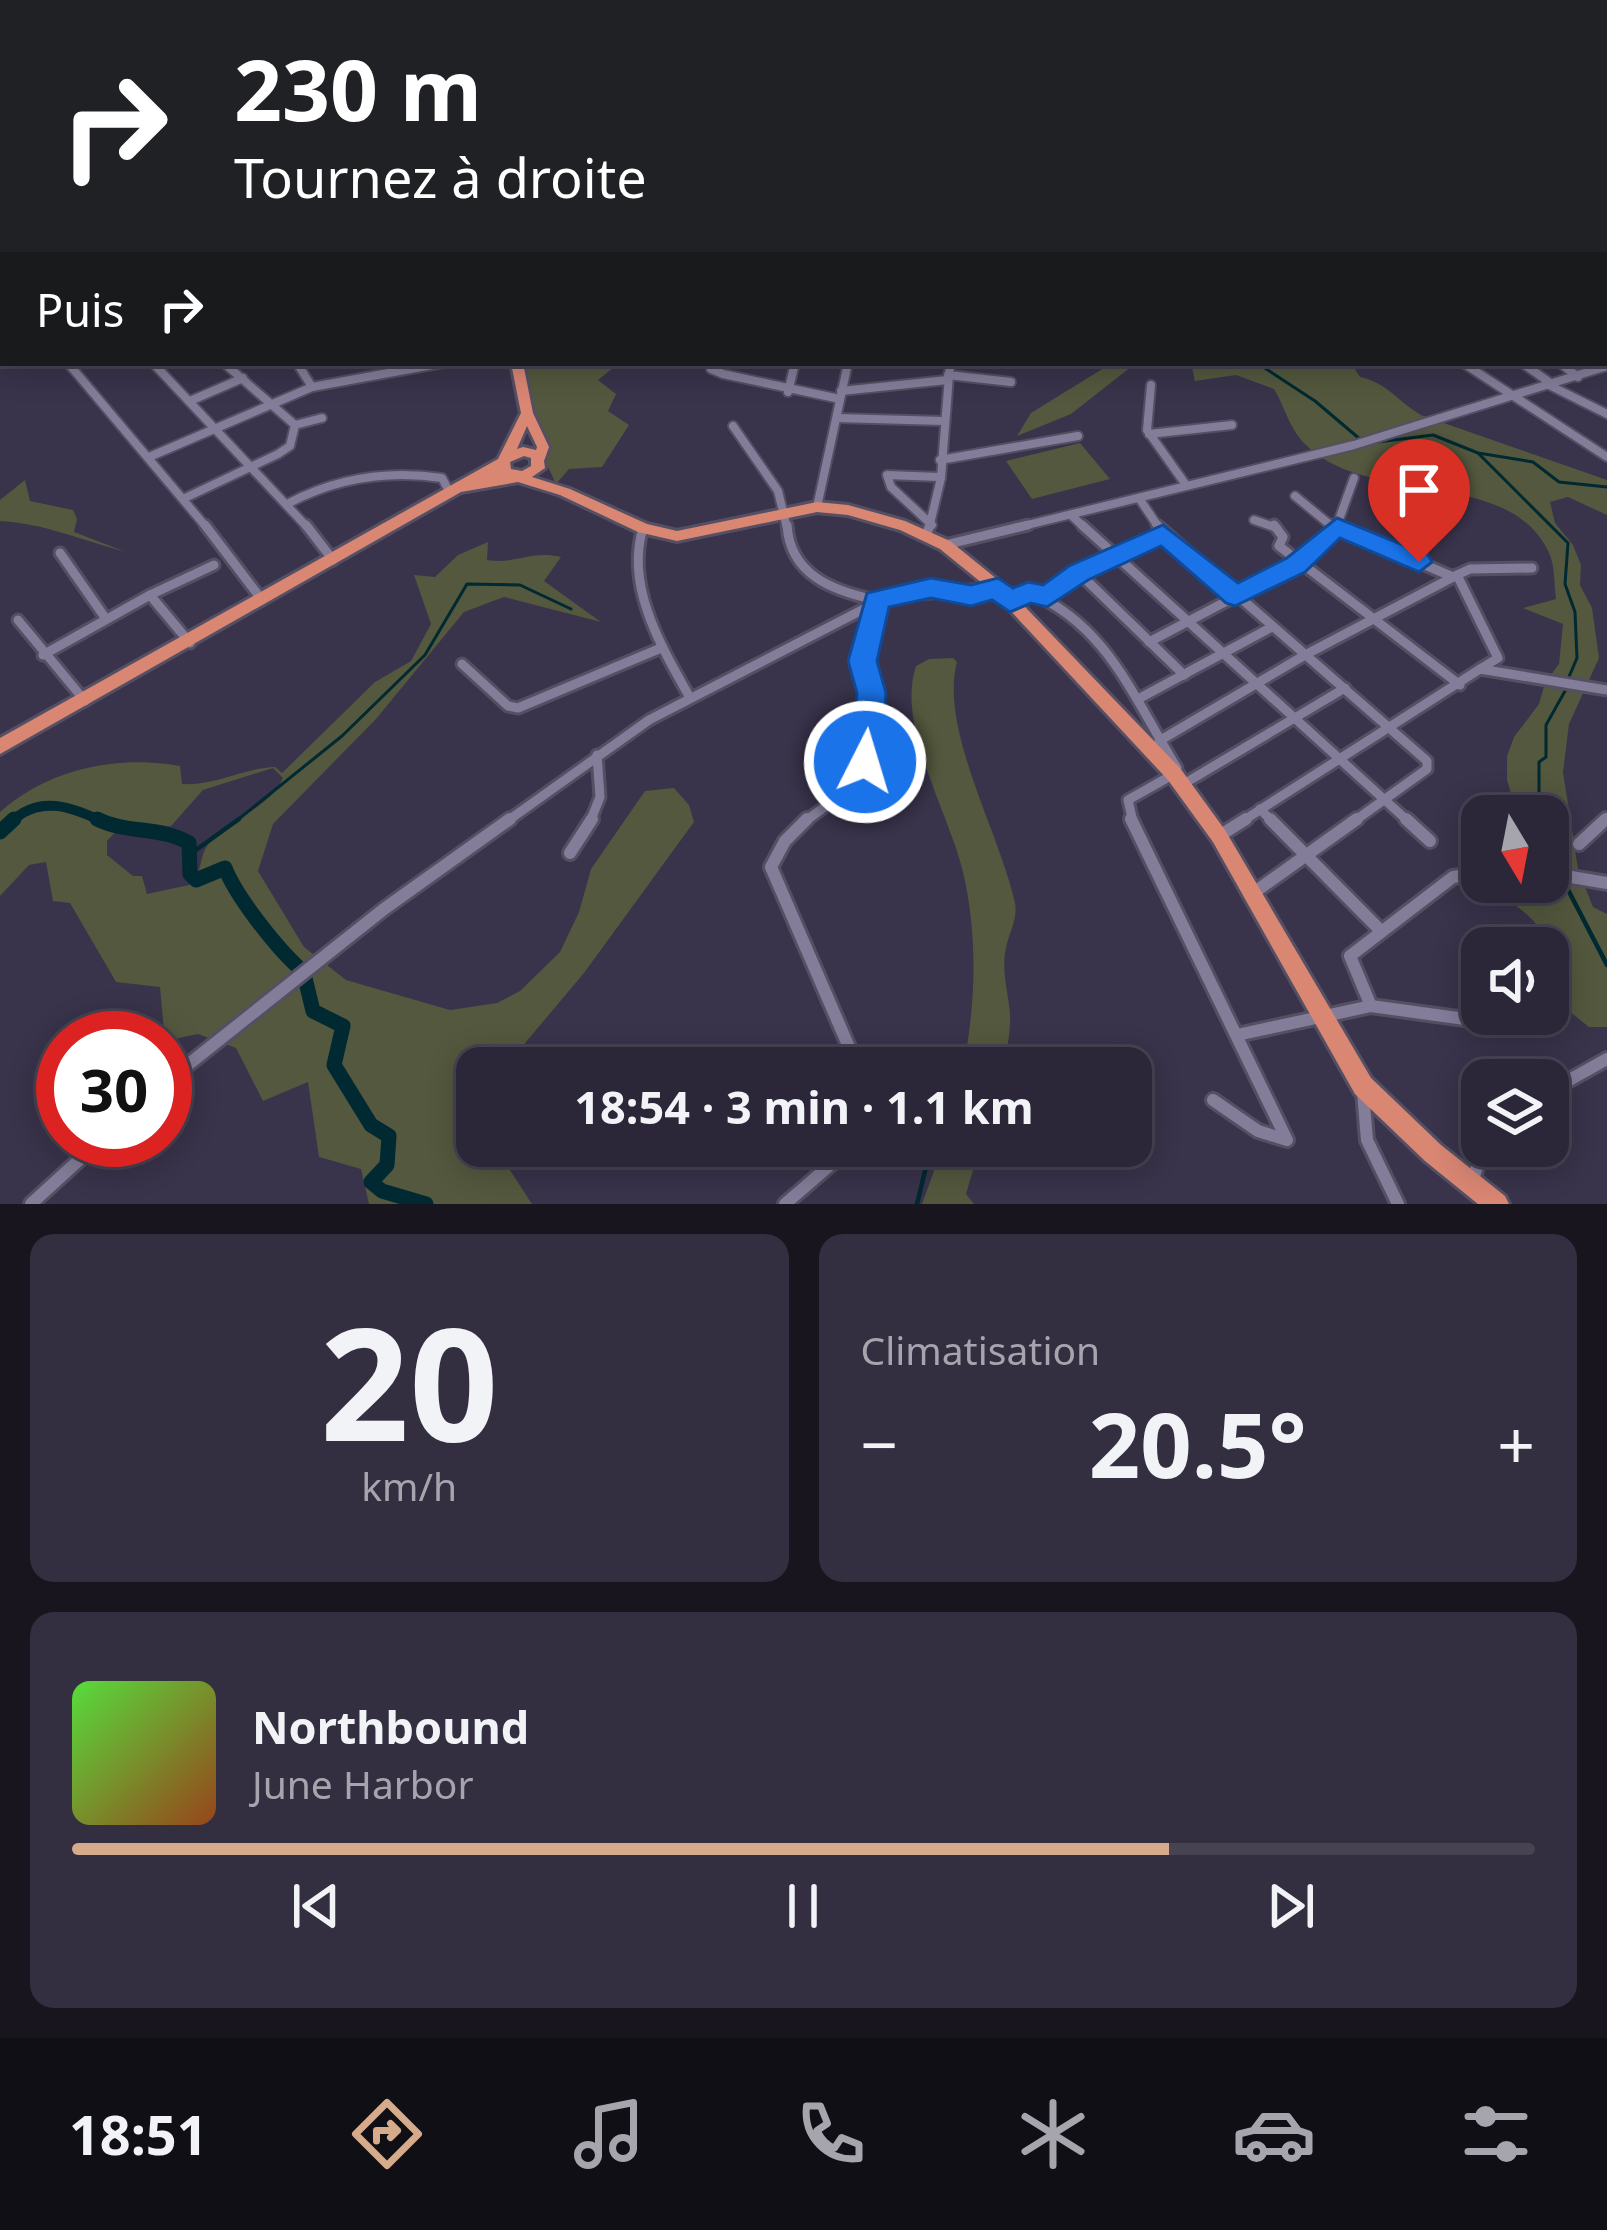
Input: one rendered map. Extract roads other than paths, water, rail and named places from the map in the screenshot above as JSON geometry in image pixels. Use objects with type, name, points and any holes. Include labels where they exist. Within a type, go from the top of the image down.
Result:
[{"type":"highway","points":[[453,490],[534,472],[543,447],[527,413],[518,366]]},
{"type":"highway","points":[[527,413],[504,472],[565,492],[643,528],[677,536],[817,507],[929,530],[1004,595],[1181,780],[1219,836],[1319,1018],[1363,1086],[1497,1204]]},
{"type":"highway","points":[[0,747],[505,460],[528,452],[540,459],[565,492]]},
{"type":"street","points":[[71,366],[185,498],[263,601]]},
{"type":"street","points":[[79,376],[84,366]]},
{"type":"street","points":[[156,366],[289,503],[333,560]]},
{"type":"street","points":[[228,366],[295,425]]},
{"type":"street","points":[[299,366],[312,387]]},
{"type":"street","points":[[149,457],[312,387],[427,366]]},
{"type":"street","points":[[712,366],[723,374],[788,392],[840,395],[948,378],[1011,382]]},
{"type":"street","points":[[788,392],[794,366]]},
{"type":"street","points":[[817,507],[847,366]]},
{"type":"street","points":[[929,530],[950,366]]},
{"type":"street","points":[[1468,366],[1607,457]]},
{"type":"street","points":[[1526,366],[1607,414]]},
{"type":"street","points":[[1564,366],[1578,376]]},
{"type":"street","points":[[945,545],[1354,445],[1607,366]]},
{"type":"street","points":[[190,400],[243,378]]},
{"type":"street","points":[[1151,385],[1150,434],[1186,485]]},
{"type":"street","points":[[295,425],[322,418]]},
{"type":"street","points":[[837,418],[944,422]]},
{"type":"street","points":[[185,498],[290,446],[295,425]]},
{"type":"street","points":[[1150,434],[1232,425]]},
{"type":"street","points":[[733,426],[772,480],[803,571],[818,584],[876,601]]},
{"type":"street","points":[[940,460],[1078,436]]},
{"type":"street","points":[[289,503],[331,485],[397,474],[442,478],[453,490]]},
{"type":"street","points":[[929,530],[891,487],[887,475],[939,477]]},
{"type":"street","points":[[1149,642],[1300,562],[1336,528],[1354,478]]},
{"type":"street","points":[[1219,836],[1498,658],[1455,576],[1336,528],[1295,496]]},
{"type":"street","points":[[1139,498],[1163,534],[1422,752],[1427,769],[1252,894]]},
{"type":"street","points":[[1071,515],[1430,841]]},
{"type":"street","points":[[1255,520],[1275,525],[1283,537],[1279,546],[1460,685]]},
{"type":"street","points":[[643,528],[634,549],[661,648],[688,696]]},
{"type":"street","points":[[1047,597],[1078,573],[1163,534]]},
{"type":"street","points":[[60,553],[106,619]]},
{"type":"street","points":[[43,655],[214,565]]},
{"type":"street","points":[[1159,741],[1306,655],[1470,569],[1532,568]]},
{"type":"street","points":[[1078,573],[1184,675]]},
{"type":"street","points":[[192,1062],[384,909],[597,755],[688,696],[876,601],[913,588],[971,595],[1028,592],[1066,608],[1140,698],[1181,780]]},
{"type":"street","points":[[150,595],[190,643]]},
{"type":"street","points":[[849,1047],[771,867],[789,839],[824,805],[859,782],[872,693],[862,661],[876,601]]},
{"type":"street","points":[[18,620],[85,701]]},
{"type":"street","points":[[1140,698],[1272,627]]},
{"type":"street","points":[[462,664],[508,706],[518,708],[661,648]]},
{"type":"street","points":[[1480,669],[1607,690]]},
{"type":"street","points":[[1214,1100],[1258,1131],[1287,1140],[1127,810],[1128,800],[1181,780],[1345,688]]},
{"type":"street","points":[[570,854],[601,806],[597,755]]},
{"type":"street","points":[[1260,808],[1381,931]]},
{"type":"street","points":[[1579,844],[1607,818]]},
{"type":"street","points":[[1371,1006],[1350,956],[1461,876]]},
{"type":"street","points":[[1569,876],[1607,883]]},
{"type":"street","points":[[1237,1035],[1371,1006],[1461,1018]]},
{"type":"street","points":[[1569,1080],[1607,1059]]},
{"type":"street","points":[[1363,1086],[1367,1140],[1398,1204]]},
{"type":"street","points":[[31,1204],[71,1167]]},
{"type":"street","points":[[785,1204],[828,1167]]},
{"type":"street","points":[[1472,1185],[1477,1167]]},
{"type":"waterway","points":[[1262,366],[1315,401],[1361,440]]},
{"type":"waterway","points":[[1370,443],[1433,435],[1478,453],[1533,462],[1559,482],[1607,487]]},
{"type":"waterway","points":[[1479,454],[1568,543],[1565,584],[1575,612],[1577,658],[1568,679]]},
{"type":"waterway","points":[[236,821],[342,736],[425,655],[467,584],[520,585],[571,609]]},
{"type":"waterway","points":[[1539,795],[1546,725],[1565,691]]},
{"type":"waterway","points":[[11,822],[44,806],[79,811],[103,822]]},
{"type":"waterway","points":[[0,832],[14,819]]},
{"type":"waterway","points":[[97,819],[189,843],[190,874],[196,880],[225,868],[257,920],[298,967]]},
{"type":"waterway","points":[[189,855],[236,821]]},
{"type":"waterway","points":[[1569,892],[1607,965]]},
{"type":"waterway","points":[[305,978],[313,1011],[343,1026],[334,1065],[371,1125],[389,1136],[387,1165],[371,1182],[382,1191],[426,1204]]},
{"type":"waterway","points":[[917,1204],[926,1167]]}]
